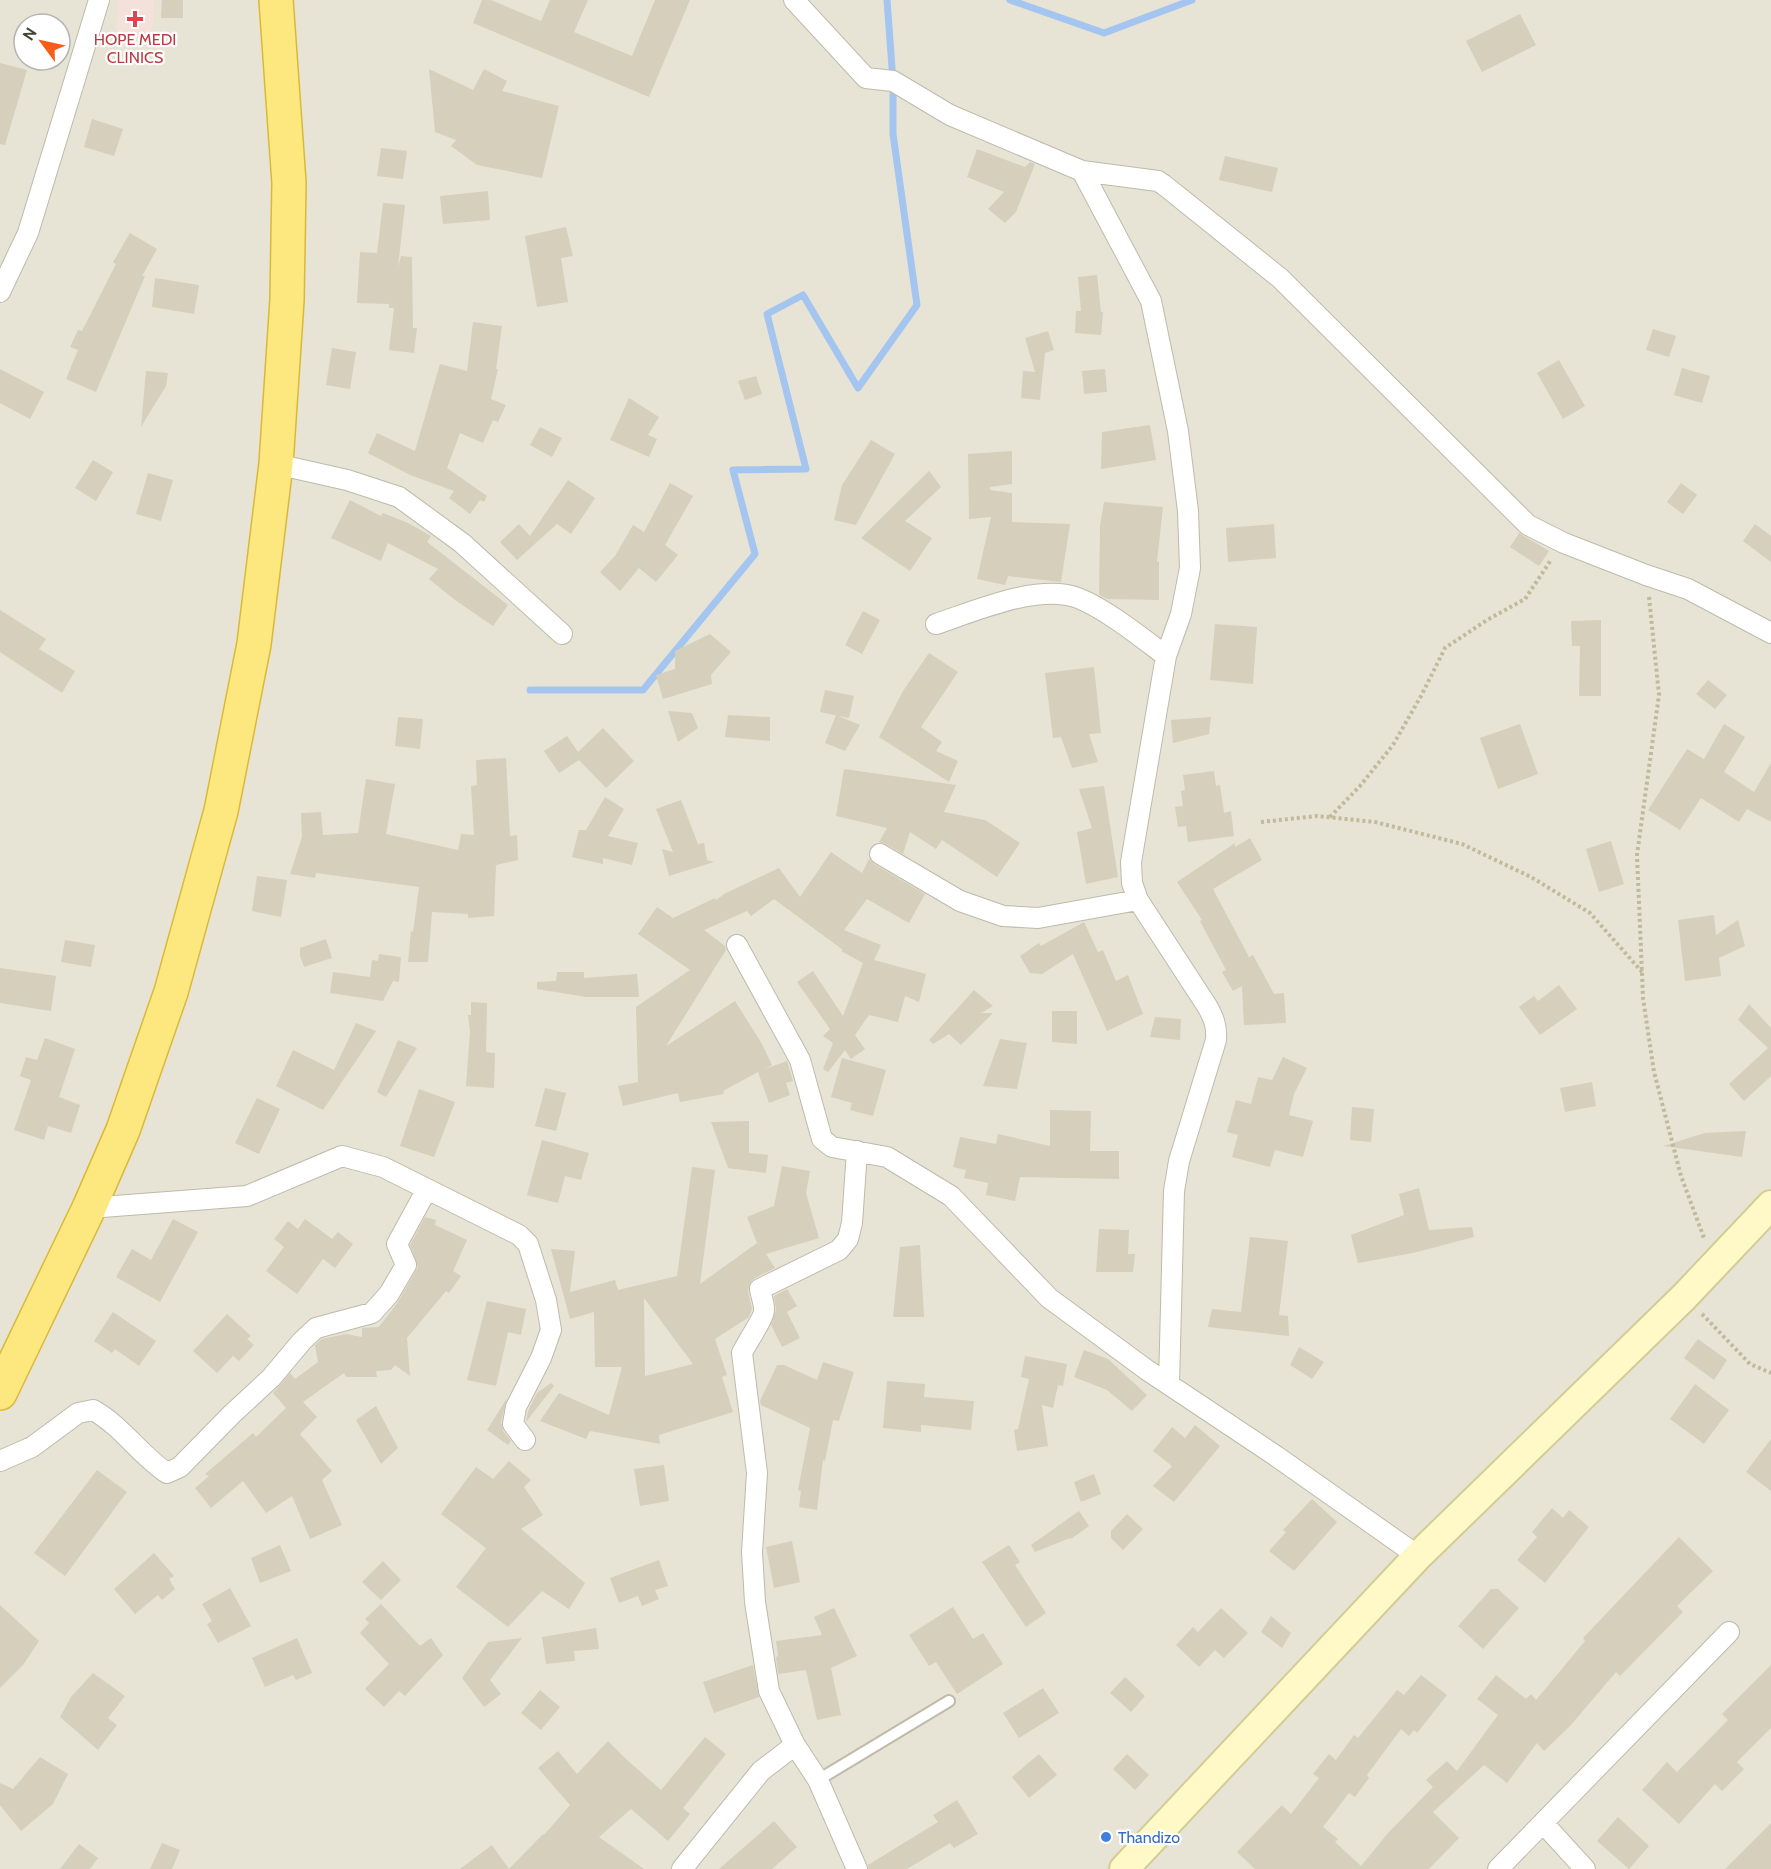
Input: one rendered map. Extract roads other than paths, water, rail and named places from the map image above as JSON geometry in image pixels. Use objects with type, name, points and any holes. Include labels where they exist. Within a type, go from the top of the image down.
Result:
[{"type":"highway","points":[[0,1393],[89,1208],[123,1130],[171,992],[221,811],[254,644],[276,464],[287,300],[289,183],[276,0]]},
{"type":"main road","points":[[1124,1869],[1418,1556],[1684,1297],[1771,1205]]},
{"type":"street","points":[[0,291],[28,233],[99,0]]},
{"type":"street","points":[[794,0],[866,78],[893,81],[950,115],[1082,171],[1158,181],[1280,278],[1528,525],[1564,543],[1688,589],[1771,633]]},
{"type":"street","points":[[1082,171],[1151,301],[1178,431],[1188,511],[1190,568],[1181,614],[1166,656],[1131,862],[1132,883],[1138,900],[1207,1006],[1215,1023],[1216,1032],[1216,1040],[1179,1161],[1174,1191],[1169,1384]]},
{"type":"street","points":[[276,464],[347,480],[399,497],[462,543],[562,634]]},
{"type":"street","points":[[936,624],[1013,598],[1058,594],[1078,598],[1166,656]]},
{"type":"street","points":[[880,854],[960,901],[1003,916],[1038,918],[1138,900]]},
{"type":"street","points":[[736,945],[800,1060],[822,1139],[832,1147],[887,1157],[951,1196],[1049,1298],[1147,1370],[1276,1456],[1418,1556]]},
{"type":"street","points":[[857,1151],[852,1223],[848,1239],[839,1250],[760,1289],[764,1309],[763,1317],[742,1353],[757,1473],[752,1552],[755,1602],[769,1691],[795,1745],[818,1780],[857,1869]]},
{"type":"street","points":[[89,1208],[247,1196],[342,1156],[382,1167],[519,1235],[528,1244],[546,1300],[551,1330],[541,1358],[516,1407],[513,1425],[525,1440]]},
{"type":"street","points":[[0,1461],[32,1447],[78,1413],[93,1410],[110,1419],[167,1473],[180,1467],[271,1378],[316,1328],[372,1313],[388,1294],[406,1265],[397,1244],[427,1190]]},
{"type":"street","points":[[1498,1869],[1729,1632]]},
{"type":"street","points":[[682,1869],[761,1772],[795,1745]]},
{"type":"street","points":[[1543,1823],[1585,1869]]},
{"type":"lane","points":[[818,1780],[949,1701]]},
{"type":"waterway","points":[[530,690],[643,690],[755,554],[733,470],[806,469],[767,314],[803,295],[858,388],[917,305],[893,134],[893,81],[887,0]]},
{"type":"waterway","points":[[1010,0],[1104,33],[1192,0]]},
{"type":"place","name":"HOPE MEDI CLINICS","points":[[135,19]]},
{"type":"place","name":"Thandizo","points":[[1106,1837]]}]
